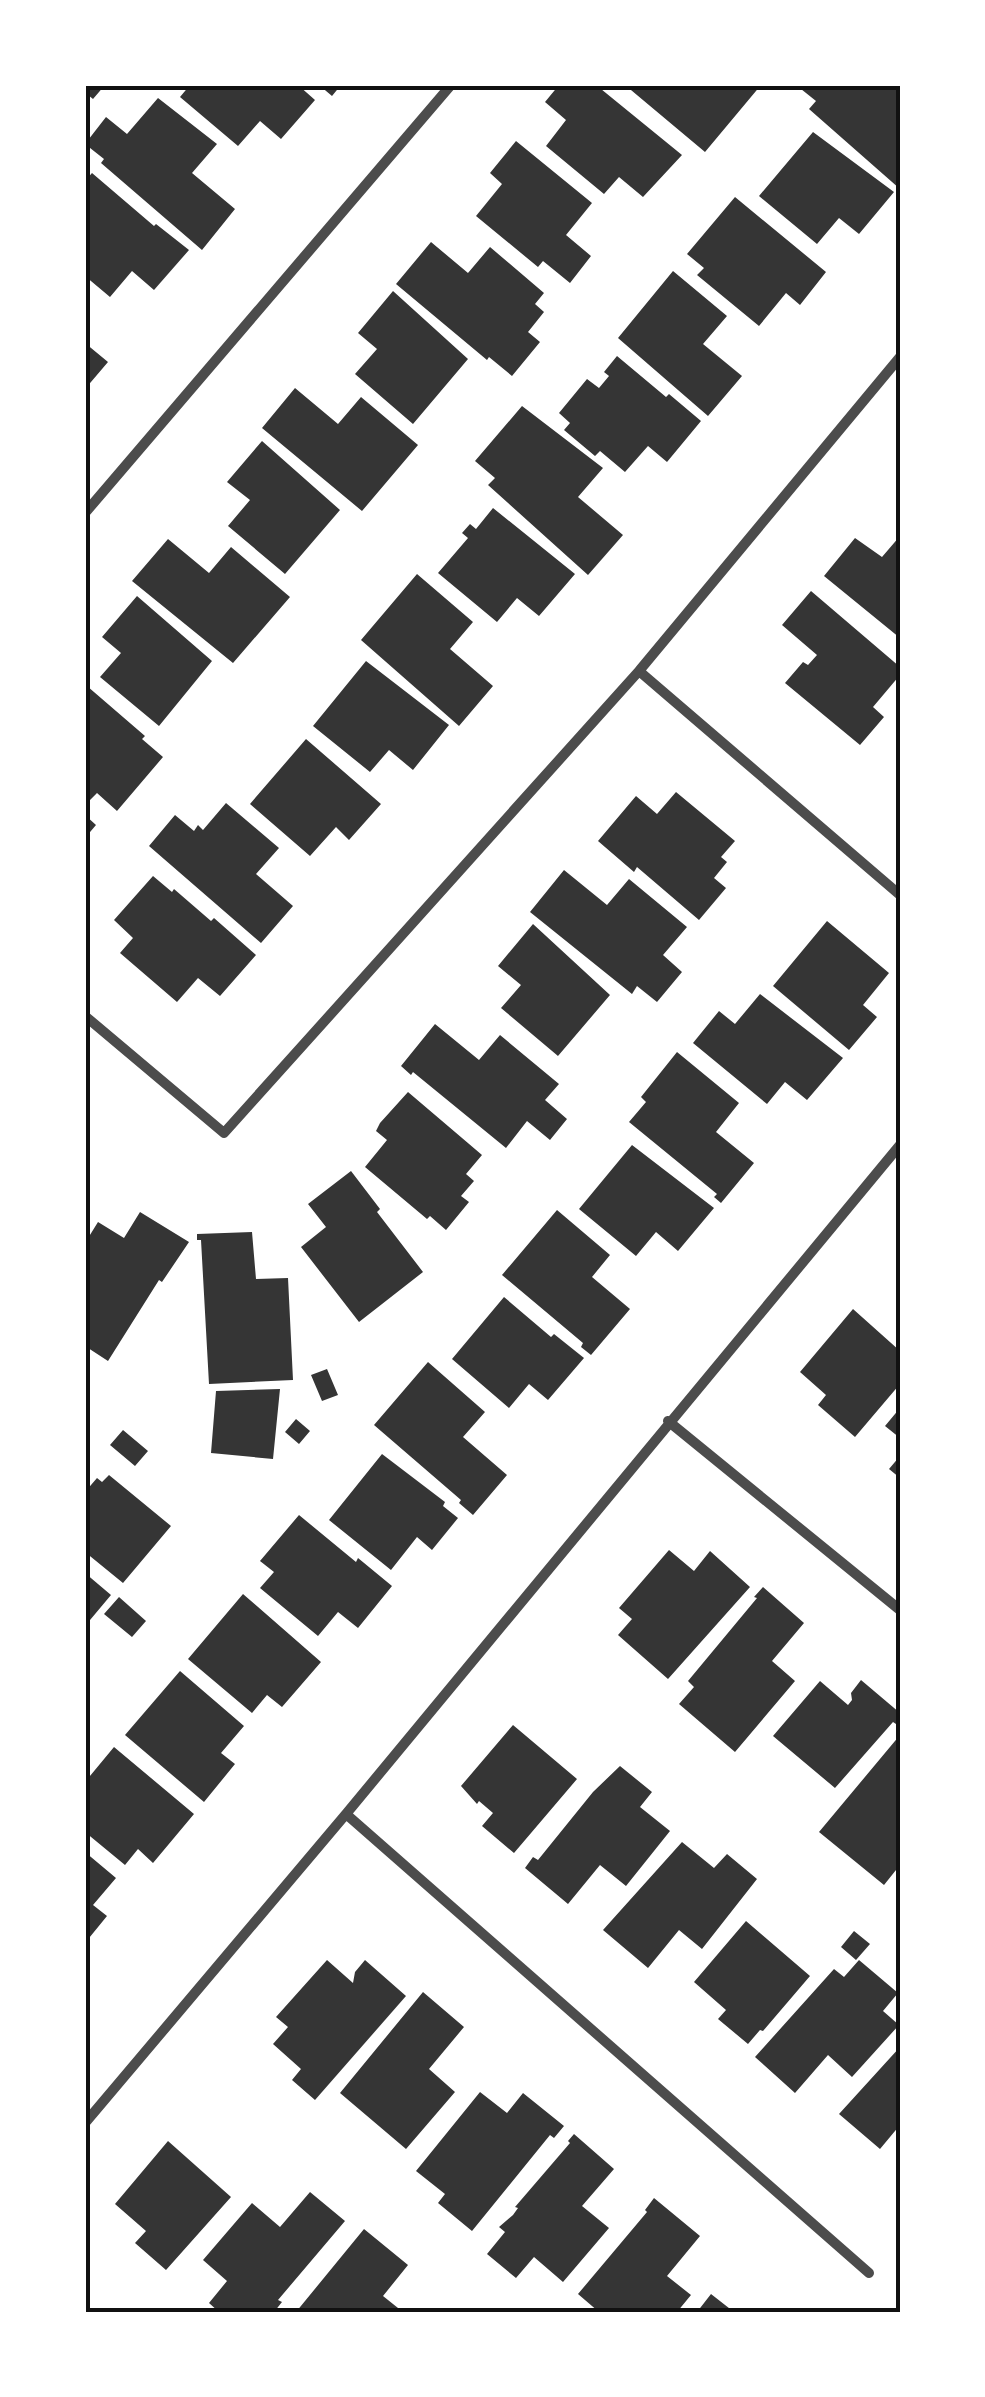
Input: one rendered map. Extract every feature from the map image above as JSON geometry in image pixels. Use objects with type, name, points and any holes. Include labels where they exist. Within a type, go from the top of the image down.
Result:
[{"type":"street","points":[[85,513],[451,85]]},
{"type":"street","points":[[85,1016],[224,1133],[639,671],[900,357]]},
{"type":"street","points":[[639,671],[900,896]]},
{"type":"street","points":[[85,2123],[900,1144]]},
{"type":"street","points":[[668,1422],[900,1610]]},
{"type":"street","points":[[346,1814],[870,2273]]},
{"type":"building","points":[[85,85],[105,85],[93,99],[88,95],[85,99]]},
{"type":"building","points":[[190,85],[298,85],[315,100],[281,139],[260,121],[238,146],[180,97]]},
{"type":"building","points":[[319,85],[341,85],[332,96]]},
{"type":"building","points":[[559,85],[604,85],[601,89],[682,155],[643,197],[619,177],[604,194],[546,146],[566,120],[545,102]]},
{"type":"building","points":[[625,85],[761,85],[705,152]]},
{"type":"building","points":[[796,85],[900,85],[900,189],[809,109],[816,101]]},
{"type":"building","points":[[158,98],[217,144],[192,173],[235,209],[202,250],[101,163],[104,159],[85,144],[106,117],[127,134]]},
{"type":"building","points":[[813,132],[894,192],[859,234],[839,218],[817,244],[759,196]]},
{"type":"building","points":[[516,141],[592,203],[566,235],[591,256],[570,283],[543,261],[538,267],[476,216],[502,184],[490,173]]},
{"type":"building","points":[[92,173],[189,250],[154,290],[132,271],[110,297],[85,276],[85,181]]},
{"type":"building","points":[[735,197],[826,272],[800,305],[786,293],[759,326],[697,275],[704,268],[687,254]]},
{"type":"building","points":[[431,242],[468,273],[490,247],[544,293],[535,304],[544,312],[528,332],[540,342],[512,376],[396,284]]},
{"type":"building","points":[[673,271],[727,316],[703,344],[742,376],[708,416],[618,338]]},
{"type":"building","points":[[393,291],[468,359],[413,424],[355,374],[377,349],[358,333]]},
{"type":"building","points":[[85,343],[108,362],[85,389]]},
{"type":"building","points":[[617,356],[701,421],[667,462],[648,446],[625,472],[600,451],[595,456],[564,430],[570,423],[559,413],[587,379],[599,388],[609,376],[604,372]]},
{"type":"building","points":[[295,388],[338,424],[361,397],[418,445],[362,511],[262,428]]},
{"type":"building","points":[[522,406],[603,468],[578,497],[623,535],[588,575],[488,485],[495,478],[475,461]]},
{"type":"building","points":[[262,441],[340,510],[285,574],[228,526],[250,500],[227,482]]},
{"type":"building","points":[[493,508],[575,574],[539,616],[517,598],[497,622],[438,573],[468,538],[462,533],[470,524],[476,529]]},
{"type":"building","points":[[900,536],[900,638],[824,576],[855,538],[882,557]]},
{"type":"building","points":[[168,539],[209,573],[231,547],[290,597],[233,663],[132,581]]},
{"type":"building","points":[[417,574],[473,622],[450,649],[493,686],[459,726],[361,640]]},
{"type":"building","points":[[811,591],[900,667],[900,675],[873,707],[884,717],[860,745],[785,683],[803,662],[808,665],[817,655],[782,625]]},
{"type":"building","points":[[137,596],[212,661],[159,726],[100,677],[121,653],[102,637]]},
{"type":"building","points":[[366,661],[449,725],[413,770],[389,750],[370,772],[313,726]]},
{"type":"building","points":[[87,686],[145,736],[142,739],[163,757],[117,811],[97,793],[90,800],[85,795]]},
{"type":"building","points":[[306,739],[381,804],[349,840],[336,827],[310,856],[250,804]]},
{"type":"building","points":[[676,792],[735,841],[721,857],[727,862],[714,878],[726,888],[699,920],[637,867],[634,872],[598,841],[636,796],[657,814]]},
{"type":"building","points":[[226,803],[279,848],[256,874],[293,906],[261,943],[149,846],[175,815],[194,831],[198,825],[203,830]]},
{"type":"building","points":[[85,815],[96,825],[85,838]]},
{"type":"building","points":[[564,870],[607,905],[629,879],[687,927],[663,955],[682,972],[657,1002],[637,986],[632,994],[530,912]]},
{"type":"building","points":[[153,876],[211,921],[214,918],[256,955],[220,996],[198,978],[177,1002],[120,953],[133,938],[114,920]]},
{"type":"building","points":[[827,921],[889,973],[863,1005],[877,1017],[849,1050],[773,986]]},
{"type":"building","points":[[533,924],[610,995],[558,1056],[501,1008],[521,985],[498,966]]},
{"type":"building","points":[[760,994],[843,1058],[807,1100],[785,1082],[767,1104],[693,1043],[719,1011],[735,1024]]},
{"type":"building","points":[[435,1024],[479,1060],[500,1035],[559,1084],[545,1100],[567,1119],[550,1140],[527,1121],[506,1148],[401,1066]]},
{"type":"building","points":[[677,1052],[739,1103],[716,1132],[754,1163],[721,1203],[714,1197],[717,1194],[629,1122],[646,1102],[641,1097]]},
{"type":"building","points":[[408,1092],[482,1155],[466,1174],[474,1181],[461,1196],[469,1202],[446,1230],[365,1167],[387,1140],[376,1131],[380,1123]]},
{"type":"building","points":[[632,1145],[714,1208],[678,1251],[656,1232],[636,1256],[579,1209]]},
{"type":"building","points":[[351,1171],[423,1272],[359,1322],[301,1247],[326,1227],[308,1204]]},
{"type":"building","points":[[557,1210],[610,1255],[592,1277],[630,1309],[591,1355],[581,1347],[583,1343],[502,1275]]},
{"type":"building","points":[[140,1212],[189,1242],[162,1282],[159,1280],[108,1361],[85,1346],[85,1243],[98,1222],[124,1238]]},
{"type":"building","points":[[252,1232],[256,1279],[288,1278],[293,1380],[209,1384],[201,1240],[197,1240],[197,1234]]},
{"type":"building","points":[[504,1297],[551,1337],[554,1334],[584,1358],[548,1400],[529,1384],[509,1408],[452,1359]]},
{"type":"building","points":[[853,1309],[900,1351],[900,1384],[855,1437],[818,1405],[826,1395],[800,1372]]},
{"type":"building","points":[[428,1362],[485,1412],[463,1437],[507,1475],[473,1515],[459,1503],[461,1500],[374,1425]]},
{"type":"building","points":[[327,1369],[338,1395],[322,1401],[311,1375]]},
{"type":"building","points":[[280,1389],[273,1459],[211,1453],[216,1391]]},
{"type":"building","points":[[900,1408],[900,1438],[885,1426]]},
{"type":"building","points":[[296,1419],[310,1431],[299,1444],[285,1432]]},
{"type":"building","points":[[123,1430],[148,1451],[135,1466],[110,1445]]},
{"type":"building","points":[[382,1454],[445,1502],[443,1506],[458,1518],[432,1550],[417,1537],[391,1570],[329,1520]]},
{"type":"building","points":[[900,1456],[900,1478],[889,1469]]},
{"type":"building","points":[[109,1475],[171,1526],[123,1583],[85,1552],[85,1492],[97,1478],[102,1482]]},
{"type":"building","points":[[299,1515],[392,1586],[358,1628],[338,1612],[318,1636],[260,1588],[274,1572],[260,1561]]},
{"type":"building","points":[[669,1550],[694,1571],[710,1551],[750,1587],[668,1679],[618,1635],[632,1619],[619,1608]]},
{"type":"building","points":[[85,1573],[111,1595],[85,1626]]},
{"type":"building","points":[[763,1587],[804,1623],[772,1661],[795,1681],[735,1752],[679,1704],[694,1687],[688,1681]]},
{"type":"building","points":[[243,1594],[321,1662],[282,1707],[267,1695],[252,1713],[188,1659]]},
{"type":"building","points":[[119,1597],[146,1621],[132,1637],[104,1614]]},
{"type":"building","points":[[180,1671],[244,1726],[221,1753],[235,1764],[204,1802],[125,1735]]},
{"type":"building","points":[[861,1680],[900,1713],[900,1719],[896,1724],[893,1722],[835,1788],[773,1736],[820,1681],[848,1705]]},
{"type":"building","points":[[513,1725],[577,1779],[514,1853],[482,1826],[493,1813],[479,1801],[477,1804],[461,1786]]},
{"type":"building","points":[[900,1735],[900,1865],[884,1885],[819,1832]]},
{"type":"building","points":[[114,1747],[194,1814],[153,1863],[138,1849],[125,1865],[85,1832],[85,1782]]},
{"type":"building","points":[[620,1766],[652,1792],[640,1807],[670,1831],[626,1886],[600,1865],[568,1904],[525,1868],[533,1857],[538,1860],[593,1792]]},
{"type":"building","points":[[682,1842],[714,1868],[727,1854],[757,1879],[702,1949],[679,1930],[648,1968],[603,1930]]},
{"type":"building","points":[[85,1852],[116,1878],[93,1905],[107,1916],[85,1943]]},
{"type":"building","points":[[746,1921],[810,1976],[748,2044],[718,2019],[726,2010],[694,1982]]},
{"type":"building","points":[[854,1931],[870,1944],[856,1960],[841,1947]]},
{"type":"building","points":[[327,1960],[353,1983],[355,1972],[365,1960],[406,1996],[315,2100],[292,2080],[301,2069],[273,2044],[288,2027],[276,2017]]},
{"type":"building","points":[[859,1960],[898,1993],[883,2011],[899,2025],[852,2077],[828,2055],[795,2093],[755,2057],[834,1969],[844,1977]]},
{"type":"building","points":[[423,1992],[464,2027],[429,2069],[455,2092],[406,2149],[340,2093]]},
{"type":"building","points":[[900,2047],[900,2125],[880,2149],[839,2114]]},
{"type":"building","points":[[480,2092],[507,2113],[523,2093],[564,2126],[554,2138],[550,2135],[472,2231],[438,2203],[445,2194],[416,2171]]},
{"type":"building","points":[[574,2134],[614,2169],[582,2206],[609,2228],[563,2282],[534,2257],[516,2278],[487,2254],[505,2232],[499,2227],[513,2215],[518,2208],[515,2207]]},
{"type":"building","points":[[168,2141],[231,2197],[166,2270],[135,2243],[146,2231],[115,2204]]},
{"type":"building","points":[[310,2192],[345,2221],[278,2300],[282,2302],[274,2312],[219,2312],[209,2303],[227,2281],[203,2260],[252,2203],[280,2227]]},
{"type":"building","points":[[654,2198],[700,2236],[667,2276],[691,2295],[677,2312],[599,2312],[578,2294],[647,2212]]},
{"type":"building","points":[[364,2229],[408,2265],[383,2296],[403,2312],[296,2312]]},
{"type":"building","points":[[711,2294],[734,2312],[697,2312]]}]
